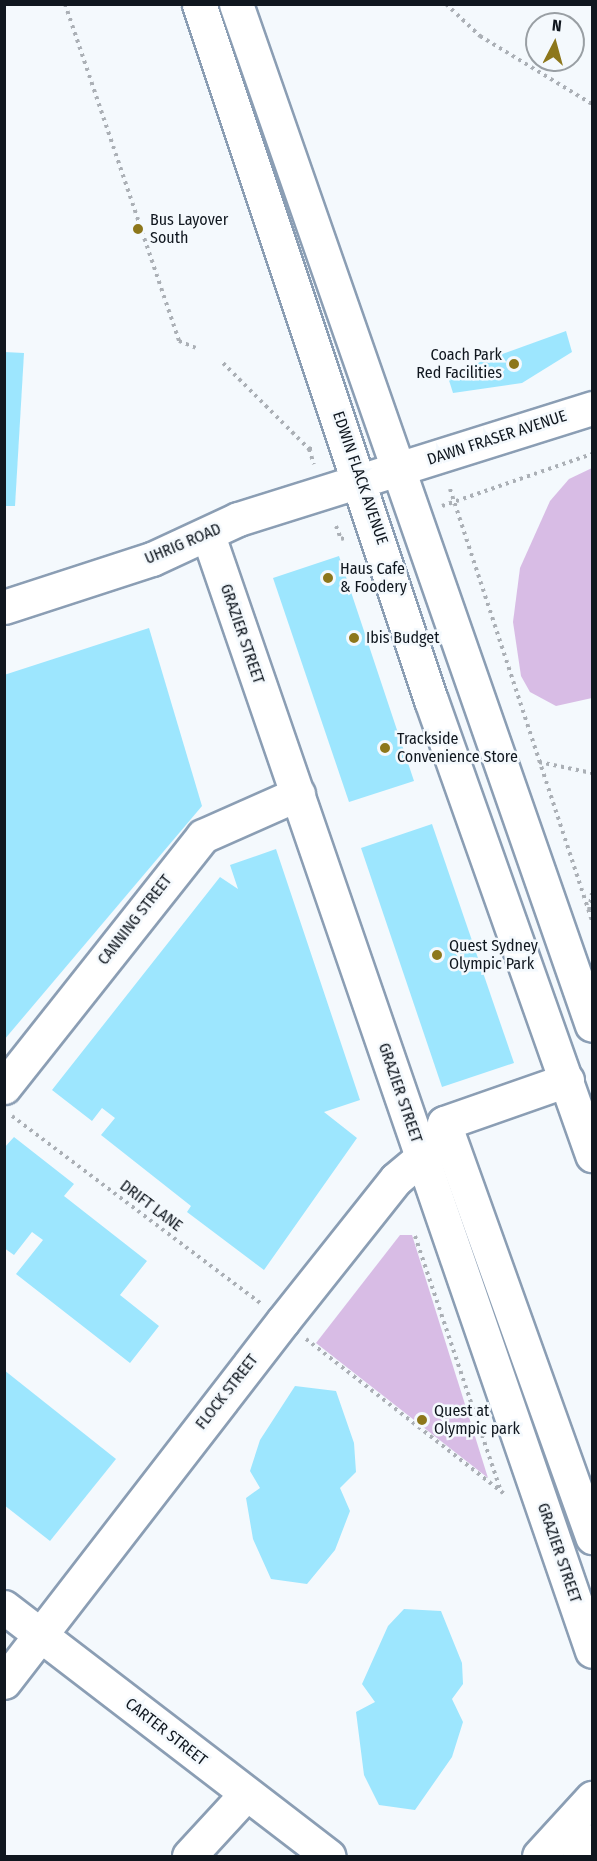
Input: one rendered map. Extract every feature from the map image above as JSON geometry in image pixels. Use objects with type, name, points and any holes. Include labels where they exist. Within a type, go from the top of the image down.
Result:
[{"type":"street","name":"EDWIN FLACK AVENUE","points":[[199,4],[361,478],[431,700],[592,1155]]},
{"type":"street","points":[[236,4],[400,468],[592,1025]]},
{"type":"street","name":"DAWN FRASER AVENUE","points":[[361,478],[592,408]]},
{"type":"street","name":"UHRIG ROAD","points":[[4,606],[208,535],[238,519],[361,478]]},
{"type":"street","name":"GRAZIER STREET","points":[[208,535],[592,1651]]},
{"type":"street","name":"CANNING STREET","points":[[4,1087],[203,836],[298,794]]},
{"type":"street","points":[[567,1080],[444,1123],[592,1537]]},
{"type":"street","name":"FLOCK STREET","points":[[4,1682],[38,1633],[396,1179],[422,1157]]},
{"type":"street","name":"CARTER STREET","points":[[6,1612],[38,1633],[328,1857]]},
{"type":"street","points":[[189,1857],[246,1794]]},
{"type":"street","points":[[539,1857],[592,1798]]},
{"type":"street","points":[[579,1857],[592,1841]]},
{"type":"path","points":[[64,4],[179,341],[196,348]]},
{"type":"path","points":[[446,4],[480,36],[592,104]]},
{"type":"path","points":[[223,363],[309,449],[314,464]]},
{"type":"path","points":[[309,449],[328,443]]},
{"type":"path","points":[[436,508],[592,454]]},
{"type":"path","points":[[450,489],[451,504],[592,921]]},
{"type":"path","points":[[538,761],[592,773]]},
{"type":"path","points":[[589,910],[592,893]]},
{"type":"path","name":"DRIFT LANE","points":[[4,1110],[283,1321],[516,1502]]},
{"type":"path","points":[[411,1223],[501,1491]]},
{"type":"shaded area","points":[[592,468],[592,698],[556,706],[530,692],[521,676],[513,622],[520,568],[550,501],[569,479]]},
{"type":"shaded area","points":[[400,1235],[412,1235],[488,1478],[316,1343]]},
{"type":"building","name":"Coach Park Red Facilities","points":[[566,331],[572,352],[522,383],[453,393],[447,374]]},
{"type":"building","points":[[4,352],[24,353],[15,506],[4,506]]},
{"type":"building","points":[[339,556],[414,781],[349,802],[273,578]]},
{"type":"building","points":[[149,628],[202,806],[4,1040],[4,675]]},
{"type":"building","name":"Quest Sydney Olympic Park","points":[[432,824],[514,1063],[442,1087],[361,848]]},
{"type":"building","points":[[276,849],[360,1100],[324,1112],[357,1138],[264,1270],[187,1212],[191,1206],[101,1135],[115,1118],[102,1108],[92,1121],[52,1090],[220,877],[238,889],[230,865]]},
{"type":"building","points":[[14,1137],[74,1184],[64,1196],[147,1261],[120,1295],[159,1326],[130,1363],[16,1274],[43,1240],[32,1232],[14,1255],[4,1248],[4,1148]]},
{"type":"building","points":[[4,1370],[116,1459],[50,1541],[4,1505]]},
{"type":"building","points":[[295,1386],[336,1391],[354,1443],[356,1472],[340,1488],[350,1511],[335,1550],[307,1584],[271,1579],[253,1539],[246,1498],[260,1488],[250,1471],[260,1440]]},
{"type":"building","points":[[404,1609],[441,1611],[462,1663],[463,1684],[452,1699],[463,1722],[452,1757],[415,1810],[379,1805],[364,1775],[356,1712],[375,1702],[362,1684],[388,1626]]},
{"type":"place","name":"Bus Layover South","points":[[138,229]]},
{"type":"place","name":"Coach Park Red Facilities","points":[[514,364]]},
{"type":"place","name":"Haus Cafe & Foodery","points":[[328,578]]},
{"type":"place","name":"Ibis Budget","points":[[354,638]]},
{"type":"place","name":"Trackside Convenience Store","points":[[385,748]]},
{"type":"place","name":"Quest Sydney Olympic Park","points":[[437,955]]},
{"type":"place","name":"Quest at Olympic park","points":[[422,1420]]}]
